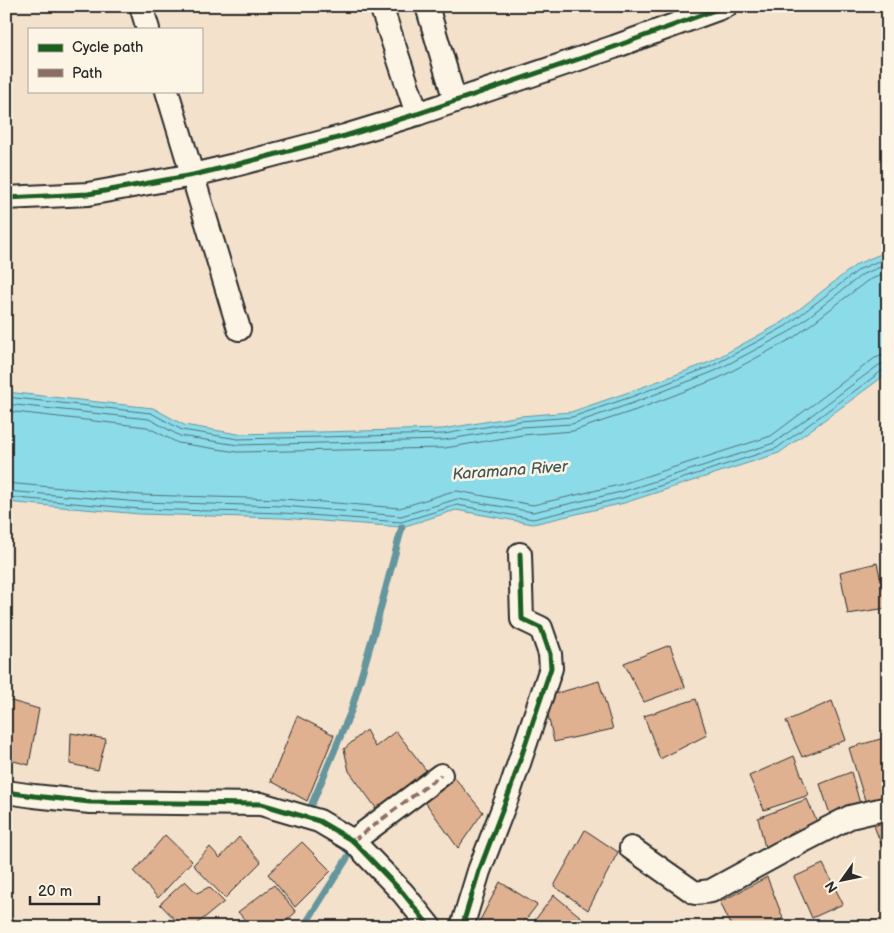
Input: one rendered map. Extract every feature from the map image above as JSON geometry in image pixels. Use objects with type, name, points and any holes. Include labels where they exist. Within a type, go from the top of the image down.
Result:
[{"type":"street","points":[[141,6],[148,28]]},
{"type":"street","points":[[381,6],[417,114]]},
{"type":"street","points":[[427,6],[455,101]]},
{"type":"street","points":[[6,198],[88,194],[193,175],[336,138],[417,114],[614,47],[726,6]]},
{"type":"street","points":[[167,92],[239,329]]},
{"type":"street","points":[[462,927],[479,871],[510,790],[550,668],[550,654],[541,628],[522,619],[520,554]]},
{"type":"street","points":[[353,841],[441,775]]},
{"type":"street","points":[[6,792],[90,802],[261,804],[319,821],[353,841],[403,893],[430,927]]},
{"type":"street","points":[[631,848],[694,893],[711,891],[780,852],[850,817],[888,808]]},
{"type":"water","name":"Karamana River","points":[[888,251],[888,373],[779,453],[624,503],[533,524],[456,510],[402,527],[282,518],[140,514],[6,502],[6,392],[153,408],[184,425],[238,434],[443,429],[520,416],[571,412],[710,362],[783,322],[857,264]]},
{"type":"building","points":[[877,563],[887,608],[848,614],[840,572]]},
{"type":"building","points":[[6,613],[11,614],[9,657],[6,657]]},
{"type":"building","points":[[670,645],[685,687],[644,702],[624,663]]},
{"type":"building","points":[[599,681],[613,729],[554,742],[544,697]]},
{"type":"building","points":[[696,699],[707,735],[660,759],[644,716]]},
{"type":"building","points":[[8,700],[39,709],[29,765],[6,759]]},
{"type":"building","points":[[832,701],[846,740],[802,757],[786,721]]},
{"type":"building","points":[[297,716],[334,735],[307,801],[271,781]]},
{"type":"building","points":[[366,730],[375,747],[396,731],[429,774],[379,812],[349,771],[344,749]]},
{"type":"building","points":[[71,733],[106,739],[98,770],[70,764]]},
{"type":"building","points":[[884,738],[888,752],[888,800],[867,807],[849,748]]},
{"type":"building","points":[[794,756],[809,795],[764,810],[749,776]]},
{"type":"building","points":[[851,772],[861,807],[831,817],[820,784]]},
{"type":"building","points":[[454,777],[483,812],[458,848],[423,799]]},
{"type":"building","points":[[807,799],[817,822],[766,852],[758,818]]},
{"type":"building","points":[[888,821],[888,861],[874,826]]},
{"type":"building","points":[[585,830],[618,852],[588,910],[554,886]]},
{"type":"building","points":[[165,835],[192,861],[158,898],[134,872]]},
{"type":"building","points":[[239,837],[261,862],[225,898],[193,865],[210,847],[220,858]]},
{"type":"building","points":[[302,842],[331,871],[295,907],[268,874]]},
{"type":"building","points":[[823,864],[843,904],[812,918],[794,877]]},
{"type":"building","points":[[767,877],[783,918],[768,927],[732,927],[720,902]]},
{"type":"building","points":[[185,881],[197,893],[209,887],[224,902],[193,927],[182,927],[160,904]]},
{"type":"building","points":[[500,882],[537,905],[520,927],[482,927],[478,924]]},
{"type":"building","points":[[274,885],[296,912],[279,927],[251,927],[238,912]]},
{"type":"building","points":[[554,895],[593,927],[542,927],[535,920]]},
{"type":"waterway","points":[[309,811],[351,711],[402,527]]},
{"type":"waterway","points":[[302,927],[351,852],[346,849]]},
{"type":"marked path","points":[[353,841],[441,775]]},
{"type":"cycle path","points":[[6,198],[88,194],[193,175],[345,136],[417,114],[614,47],[726,6]]},
{"type":"cycle path","points":[[462,927],[479,871],[510,790],[551,668],[550,654],[541,628],[522,619],[520,554]]},
{"type":"cycle path","points":[[6,792],[90,802],[261,804],[319,821],[353,841],[403,893],[430,927]]}]
